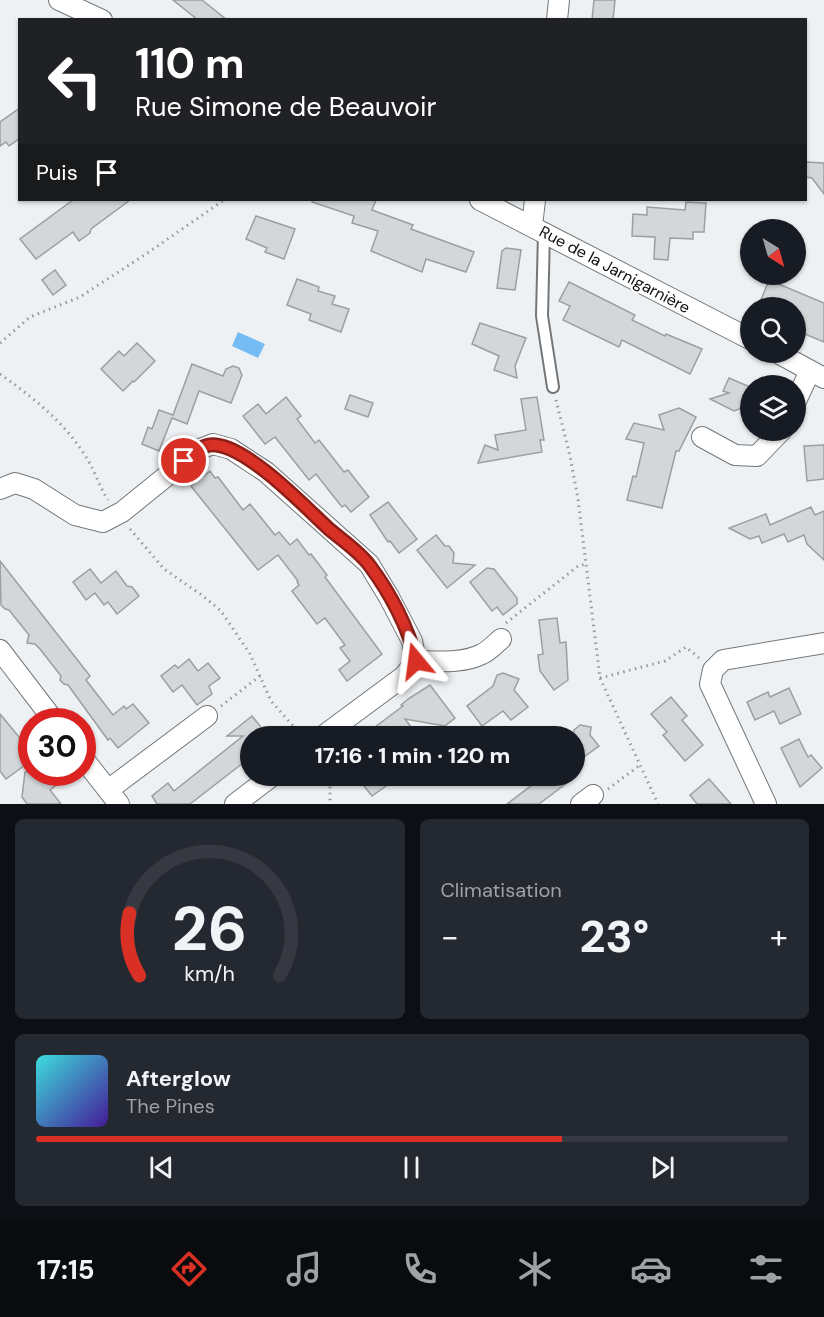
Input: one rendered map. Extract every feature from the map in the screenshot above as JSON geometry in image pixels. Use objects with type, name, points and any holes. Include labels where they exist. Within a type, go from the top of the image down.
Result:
[{"type":"street","points":[[59,0],[98,18]]},
{"type":"street","points":[[556,18],[559,0]]},
{"type":"street","name":"Rue de la Jarnigarnière","points":[[482,201],[740,334]]},
{"type":"street","points":[[535,201],[538,229]]},
{"type":"street","points":[[796,363],[817,374],[806,388]]},
{"type":"street","points":[[702,437],[735,455],[757,456],[771,441]]},
{"type":"street","points":[[0,489],[15,483],[25,486],[34,489],[75,515],[103,522],[117,515],[200,449],[213,444],[231,448],[266,472],[369,564],[412,641],[416,661],[404,676],[336,726]]},
{"type":"street","points":[[416,661],[465,659],[482,654],[501,639]]},
{"type":"street","points":[[766,804],[710,684],[713,670],[723,660],[824,643]]},
{"type":"street","points":[[0,650],[44,708]]},
{"type":"street","points":[[96,775],[113,797],[207,716]]},
{"type":"street","points":[[235,804],[259,786]]},
{"type":"lane","points":[[538,229],[542,316],[553,387]]},
{"type":"path","points":[[0,344],[30,318],[80,297],[223,201]]},
{"type":"path","points":[[0,374],[29,394],[67,430],[89,462],[117,515],[164,569],[221,611],[250,654],[271,701],[293,726]]},
{"type":"path","points":[[553,387],[570,456],[600,678],[658,804]]},
{"type":"path","points":[[501,639],[498,628],[578,566],[586,564]]},
{"type":"path","points":[[600,678],[666,661],[686,647],[713,670]]},
{"type":"path","points":[[207,716],[260,676]]},
{"type":"path","points":[[587,799],[601,795],[640,765]]},
{"type":"path","points":[[330,786],[330,804]]},
{"type":"water","points":[[238,332],[265,344],[258,358],[232,346]]},
{"type":"building","points":[[173,0],[202,0],[224,18],[196,18]]},
{"type":"building","points":[[594,0],[615,0],[613,18],[592,18]]},
{"type":"building","points":[[18,109],[18,139],[9,146],[6,142],[0,146],[0,122]]},
{"type":"building","points":[[807,162],[824,163],[824,194],[812,178],[807,177]]},
{"type":"building","points":[[72,201],[129,201],[91,229],[90,233],[79,241],[73,232],[36,259],[20,239]]},
{"type":"building","points":[[376,201],[372,210],[413,225],[411,229],[474,252],[466,272],[426,259],[422,272],[371,251],[378,231],[352,223],[354,216],[312,202]]},
{"type":"building","points":[[686,202],[706,203],[704,232],[693,232],[693,239],[670,238],[668,260],[654,259],[655,237],[632,236],[633,214],[647,215],[647,207],[685,210]]},
{"type":"building","points":[[256,216],[295,229],[284,259],[265,252],[267,248],[246,239]]},
{"type":"building","points":[[506,248],[521,250],[515,290],[497,288],[502,251]]},
{"type":"building","points":[[55,270],[66,285],[53,295],[42,280]]},
{"type":"building","points":[[297,279],[319,287],[318,291],[335,296],[332,304],[349,309],[341,332],[309,320],[311,314],[287,305]]},
{"type":"building","points":[[569,282],[635,315],[632,320],[665,336],[666,334],[702,349],[690,374],[622,340],[619,347],[563,320],[570,306],[559,301]]},
{"type":"building","points":[[767,285],[781,285],[824,303],[824,342],[806,335],[806,297],[762,297]]},
{"type":"building","points":[[480,323],[526,338],[515,366],[517,378],[494,370],[499,356],[472,344]]},
{"type":"building","points":[[137,343],[155,361],[123,391],[101,369],[119,351],[124,356]]},
{"type":"building","points":[[192,364],[223,376],[226,369],[233,366],[239,368],[242,375],[231,403],[199,391],[187,424],[172,418],[159,451],[142,444],[148,427],[152,429],[159,410],[173,415]]},
{"type":"building","points":[[729,378],[740,383],[740,409],[734,411],[710,399],[729,393],[723,391]]},
{"type":"building","points":[[350,395],[373,403],[368,417],[345,409]]},
{"type":"building","points":[[286,397],[301,416],[297,419],[315,443],[319,440],[344,472],[348,470],[369,497],[351,512],[345,505],[342,507],[316,474],[309,480],[275,437],[265,444],[243,416],[258,404],[266,414]]},
{"type":"building","points":[[537,397],[544,440],[540,440],[542,452],[478,463],[485,445],[498,450],[495,435],[526,430],[521,399]]},
{"type":"building","points":[[679,408],[696,417],[679,451],[676,451],[662,508],[627,500],[633,476],[636,477],[644,443],[626,439],[634,423],[664,430],[659,415]]},
{"type":"building","points":[[824,445],[824,479],[807,481],[804,446]]},
{"type":"building","points":[[210,471],[215,478],[218,477],[243,510],[250,504],[275,535],[279,532],[290,545],[297,539],[327,575],[325,577],[382,654],[347,681],[339,670],[350,661],[340,648],[345,645],[325,618],[317,624],[292,591],[299,585],[298,581],[278,555],[258,570],[191,486]]},
{"type":"building","points":[[388,502],[417,539],[399,553],[390,541],[388,542],[370,515]]},
{"type":"building","points":[[811,507],[815,515],[824,511],[824,560],[807,544],[804,535],[788,542],[784,534],[762,543],[759,536],[750,539],[729,528],[766,514],[770,525]]},
{"type":"building","points":[[436,535],[454,553],[453,563],[475,565],[447,588],[417,550]]},
{"type":"building","points":[[0,561],[90,676],[86,680],[113,715],[124,706],[126,709],[133,704],[149,723],[118,748],[110,738],[108,740],[96,724],[96,708],[85,708],[68,685],[60,680],[61,676],[40,649],[35,644],[27,643],[29,635],[9,610],[1,605]]},
{"type":"building","points":[[487,568],[494,569],[517,598],[517,604],[503,615],[497,607],[492,611],[470,582]]},
{"type":"building","points":[[90,569],[101,583],[116,571],[127,586],[132,587],[139,596],[117,614],[108,602],[104,605],[95,593],[86,600],[73,582]]},
{"type":"building","points":[[557,618],[560,643],[566,642],[568,680],[554,690],[540,671],[538,655],[543,654],[539,620]]},
{"type":"building","points":[[189,659],[198,671],[208,663],[220,678],[209,686],[212,694],[197,705],[182,685],[173,692],[161,676],[175,665],[178,668]]},
{"type":"building","points":[[503,673],[519,679],[514,690],[528,707],[511,720],[503,711],[482,726],[467,706],[493,686],[497,675]]},
{"type":"building","points":[[430,685],[455,718],[445,726],[405,719],[410,726],[376,726],[403,706],[401,705]]},
{"type":"building","points":[[789,688],[801,714],[780,724],[774,711],[755,720],[747,702],[768,692],[770,697]]},
{"type":"building","points":[[671,697],[687,716],[682,720],[703,745],[685,761],[663,735],[667,732],[651,714]]},
{"type":"building","points":[[0,714],[18,736],[18,770],[6,779],[0,771]]},
{"type":"building","points":[[252,716],[260,726],[240,726],[240,736],[227,736]]},
{"type":"building","points":[[580,725],[591,727],[590,735],[599,746],[585,756],[585,726]]},
{"type":"building","points":[[240,738],[240,765],[190,804],[157,804],[152,796],[168,783],[174,791]]},
{"type":"building","points":[[799,739],[808,757],[811,755],[822,768],[800,787],[781,748]]},
{"type":"building","points":[[709,779],[731,804],[697,804],[690,795]]},
{"type":"building","points":[[23,786],[55,786],[50,790],[61,804],[27,804],[22,797]]},
{"type":"building","points":[[364,786],[386,786],[372,796]]},
{"type":"building","points":[[531,786],[563,786],[539,804],[507,804]]},
{"type":"route","points":[[184,461],[200,449],[213,444],[231,448],[266,472],[369,564],[412,641],[416,661]]}]
